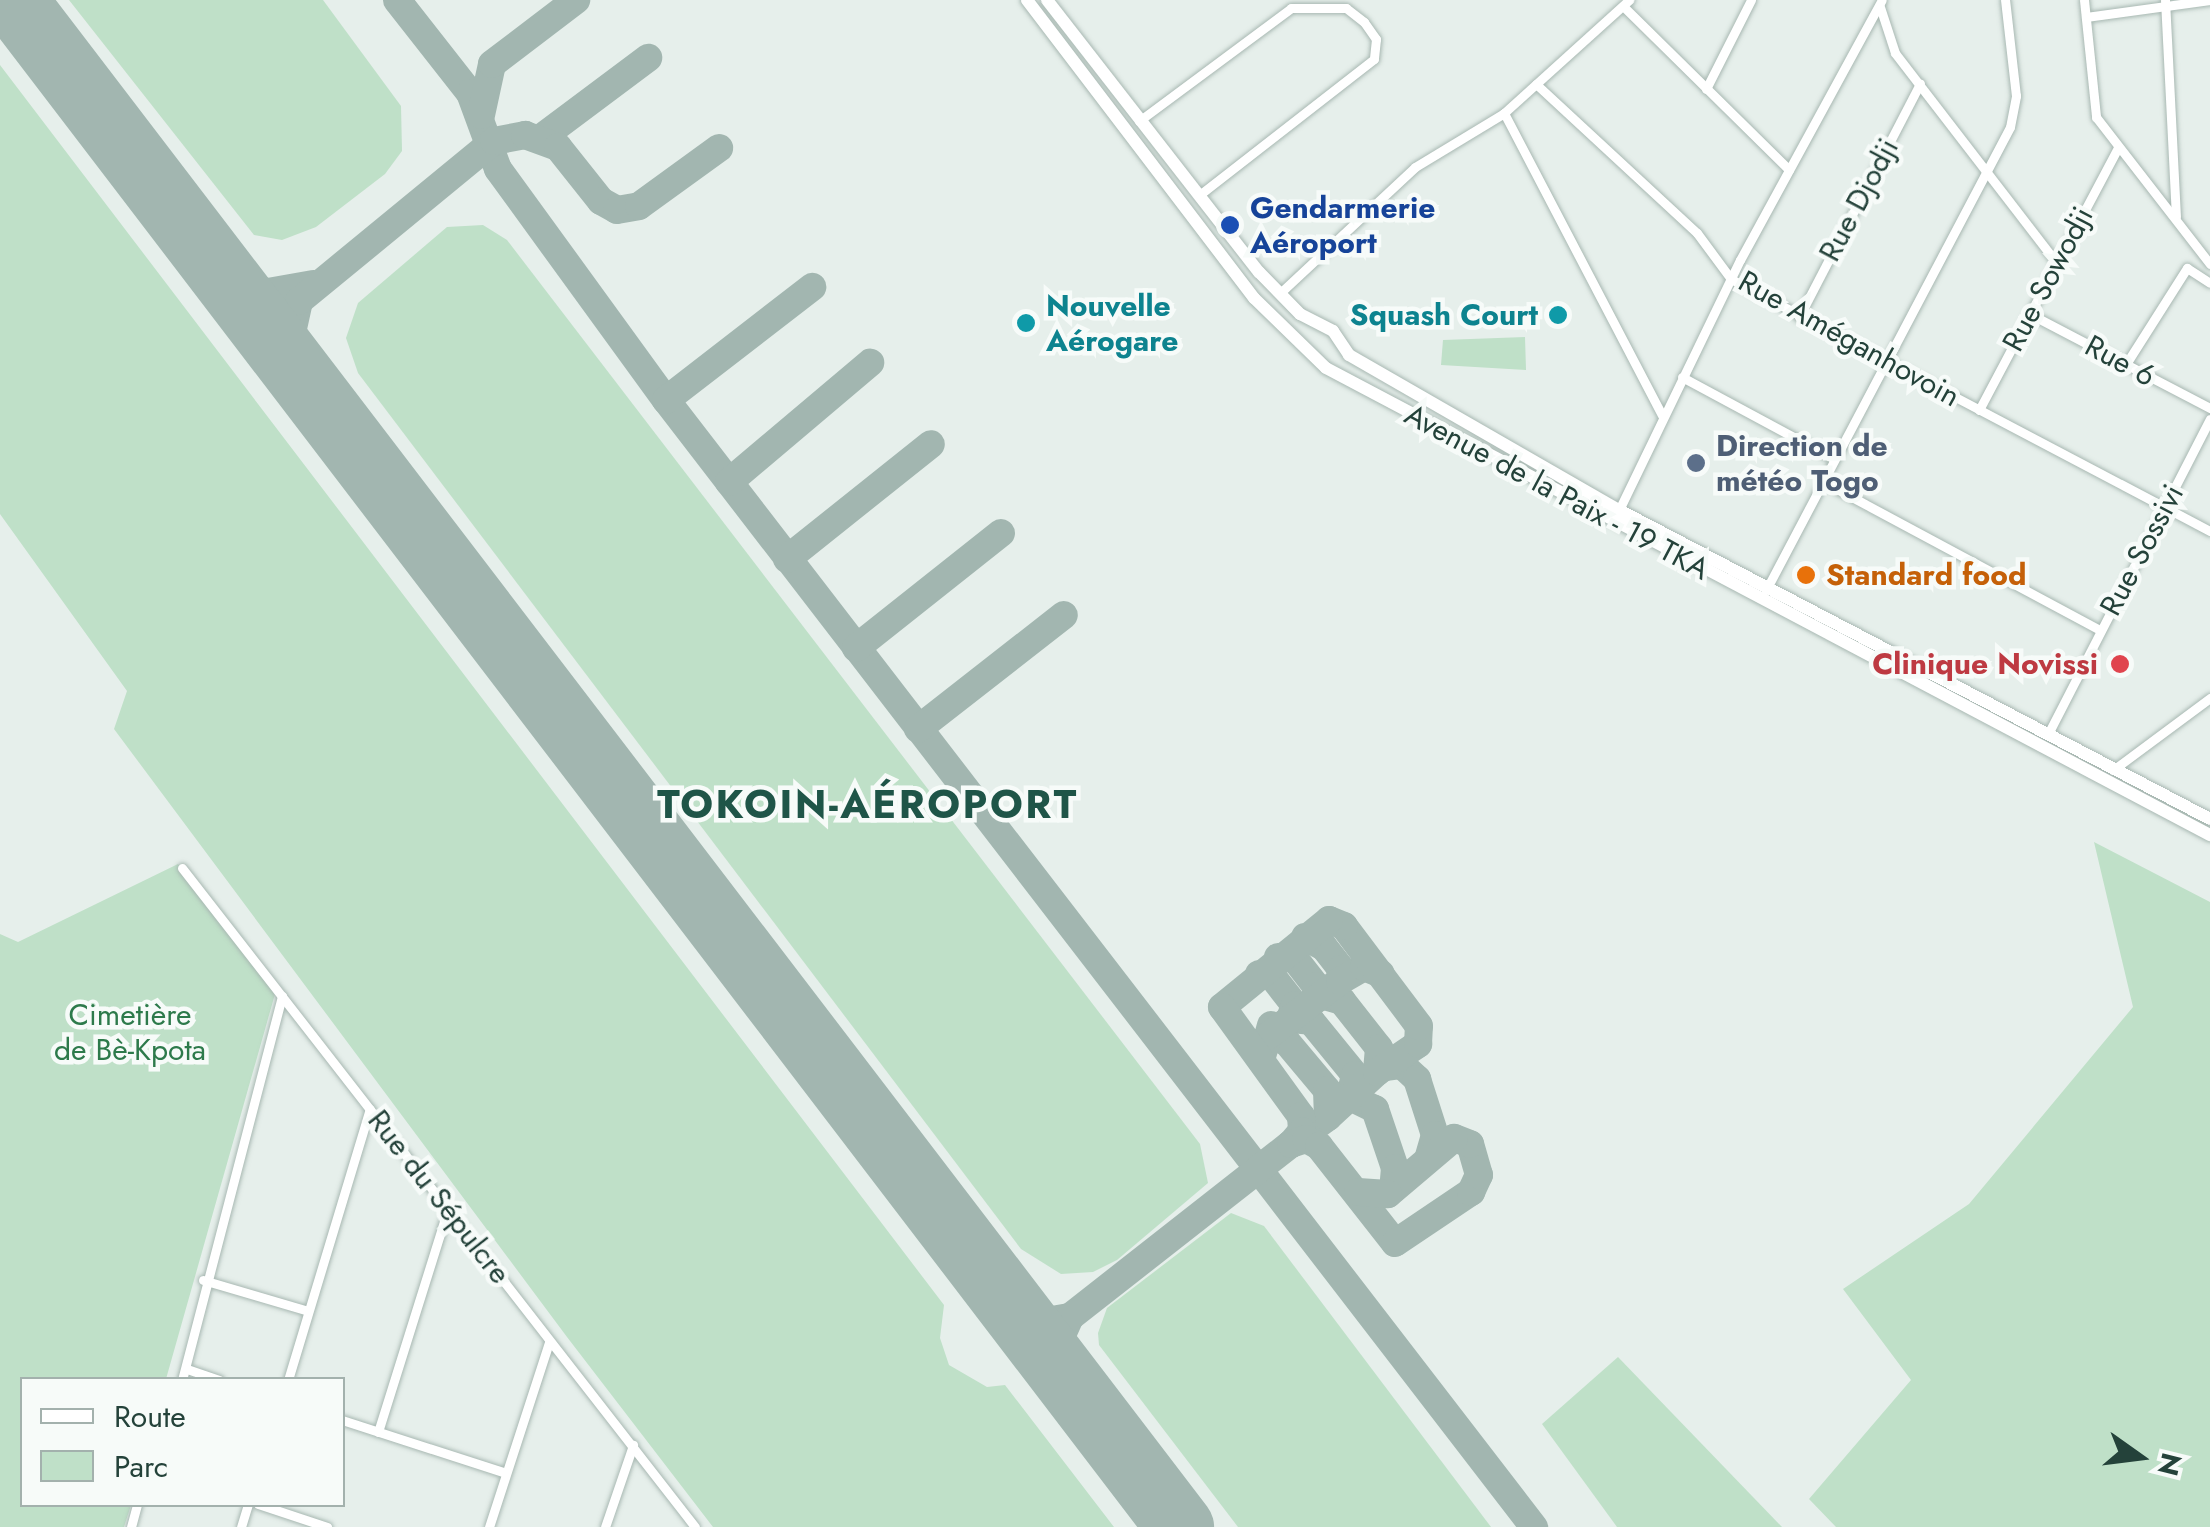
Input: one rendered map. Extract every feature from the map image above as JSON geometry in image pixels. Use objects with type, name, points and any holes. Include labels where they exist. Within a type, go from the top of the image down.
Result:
[{"type":"main road","name":"Avenue de la Paix - 19 TKA","points":[[1026,0],[1197,226],[1308,355],[1981,718],[2110,775]]},
{"type":"main road","name":"Avenue de la Paix - 19 TKA","points":[[1046,0],[1279,294],[1300,314],[1333,331],[1340,349],[1401,390],[1619,510],[2048,734],[2210,835]]},
{"type":"main road","points":[[1981,718],[1989,703]]},
{"type":"main road","points":[[2110,775],[2210,819]]},
{"type":"street","points":[[1706,89],[1751,0]]},
{"type":"street","points":[[1760,601],[2014,115],[2006,0]]},
{"type":"street","points":[[2084,0],[2092,107],[2118,148],[2210,264]]},
{"type":"street","points":[[2086,17],[2210,0]]},
{"type":"street","points":[[1140,121],[1287,4],[1352,12],[1376,39],[1374,59],[1198,196]]},
{"type":"street","points":[[1279,294],[1415,168],[1504,112],[1628,4],[1706,89],[1789,170]]},
{"type":"street","points":[[1881,4],[1889,41],[2057,262]]},
{"type":"street","points":[[1619,510],[1731,279],[1881,4]]},
{"type":"street","points":[[2166,4],[2176,220]]},
{"type":"street","name":"Rue Améganhovoin","points":[[1536,84],[1698,233],[1731,279],[2210,531]]},
{"type":"street","name":"Rue Djodji","points":[[1799,316],[1920,84]]},
{"type":"street","points":[[1504,112],[1662,415]]},
{"type":"street","name":"Rue Sowodji","points":[[1978,410],[2118,148]]},
{"type":"street","points":[[2126,364],[2181,275],[2192,266],[2210,283]]},
{"type":"street","name":"Rue 6","points":[[2030,314],[2210,408]]},
{"type":"street","points":[[1682,376],[1834,459]]},
{"type":"street","name":"Rue Sossivi","points":[[2048,734],[2210,419]]},
{"type":"street","points":[[1822,481],[2100,630]]},
{"type":"street","points":[[2110,775],[2210,698]]},
{"type":"street","name":"Rue du Sépulcre","points":[[182,868],[696,1527]]},
{"type":"street","points":[[183,1377],[203,1280],[282,996]]},
{"type":"street","points":[[289,1377],[370,1109]]},
{"type":"street","points":[[378,1432],[448,1208]]},
{"type":"street","points":[[203,1280],[308,1311]]},
{"type":"street","points":[[488,1527],[549,1342]]},
{"type":"street","points":[[187,1369],[210,1377]]},
{"type":"street","points":[[345,1421],[506,1474]]},
{"type":"street","points":[[606,1527],[633,1445]]},
{"type":"street","points":[[267,1507],[327,1527]]},
{"type":"green space","points":[[69,0],[323,0],[401,106],[402,151],[385,174],[316,227],[282,240],[254,235]]},
{"type":"green space","points":[[0,65],[944,1305],[940,1338],[949,1365],[987,1387],[1005,1385],[1114,1527],[713,1527],[567,1337],[114,729],[127,691],[0,514]]},
{"type":"green space","points":[[483,225],[507,240],[1200,1144],[1208,1183],[1117,1260],[1093,1272],[1061,1274],[1021,1249],[358,373],[346,338],[358,303],[447,227]]},
{"type":"green space","points":[[1525,337],[1526,370],[1441,365],[1443,340]]},
{"type":"green space","points":[[2094,842],[2210,902],[2210,1527],[1836,1527],[1809,1499],[1911,1380],[1843,1289],[1969,1204],[2133,1007]]},
{"type":"green space","name":"Cimetière de Bè-Kpota","points":[[178,864],[275,994],[167,1377],[20,1377],[20,1507],[130,1507],[124,1527],[0,1527],[0,934],[18,942]]},
{"type":"green space","points":[[1231,1213],[1264,1226],[1491,1527],[1238,1527],[1099,1345],[1098,1333],[1107,1308]]},
{"type":"green space","points":[[1618,1357],[1782,1527],[1617,1527],[1542,1424]]},
{"type":"taxiway","points":[[397,0],[470,93],[498,169],[666,400],[1534,1527]]},
{"type":"taxiway","points":[[481,115],[492,64],[576,0]]},
{"type":"taxiway","points":[[541,138],[648,58]]},
{"type":"taxiway","points":[[304,381],[290,342],[299,301],[494,141],[525,135],[558,147],[601,201],[617,210],[639,206],[719,148]]},
{"type":"taxiway","points":[[216,264],[241,285],[268,292],[313,284]]},
{"type":"taxiway","points":[[666,400],[812,287]]},
{"type":"taxiway","points":[[729,482],[870,363]]},
{"type":"taxiway","points":[[787,559],[931,444]]},
{"type":"taxiway","points":[[856,648],[1001,533]]},
{"type":"taxiway","points":[[918,729],[1064,615]]},
{"type":"taxiway","points":[[1070,1317],[1291,1144],[1328,1117],[1377,1072],[1418,1044],[1419,1026],[1344,926],[1329,920],[1222,1007],[1301,1116],[1302,1131],[1291,1144],[1306,1139],[1319,1146],[1395,1243],[1471,1192],[1479,1175],[1470,1144],[1454,1138],[1388,1194],[1358,1192]]},
{"type":"taxiway","points":[[1305,937],[1324,947],[1341,969],[1340,981]]},
{"type":"taxiway","points":[[1278,957],[1295,959],[1316,986],[1316,999]]},
{"type":"taxiway","points":[[1261,1060],[1268,1036],[1340,981],[1364,967],[1381,974]]},
{"type":"taxiway","points":[[1259,974],[1272,976],[1295,1005],[1290,1019]]},
{"type":"taxiway","points":[[1321,995],[1342,1001],[1379,1048],[1377,1072]]},
{"type":"taxiway","points":[[1290,1019],[1311,1021],[1355,1075],[1350,1097],[1375,1109],[1395,1168],[1393,1189]]},
{"type":"taxiway","points":[[1271,1025],[1268,1036],[1286,1041],[1327,1090],[1328,1117]]},
{"type":"taxiway","points":[[1385,1067],[1402,1065],[1417,1079],[1435,1135],[1429,1156]]},
{"type":"taxiway","points":[[1010,1308],[1035,1323],[1070,1317],[1055,1351],[1059,1370]]},
{"type":"runway","points":[[13,0],[1180,1527]]},
{"type":"place","name":"Gendarmerie Aéroport","points":[[1230,225]]},
{"type":"place","name":"Squash Court","points":[[1558,315]]},
{"type":"place","name":"Nouvelle Aérogare","points":[[1026,323]]},
{"type":"place","name":"Direction de météo Togo","points":[[1696,463]]},
{"type":"place","name":"Standard food","points":[[1806,575]]},
{"type":"place","name":"Clinique Novissi","points":[[2120,664]]},
{"type":"district","name":"TOKOIN-AÉROPORT","points":[[868,804]]}]
